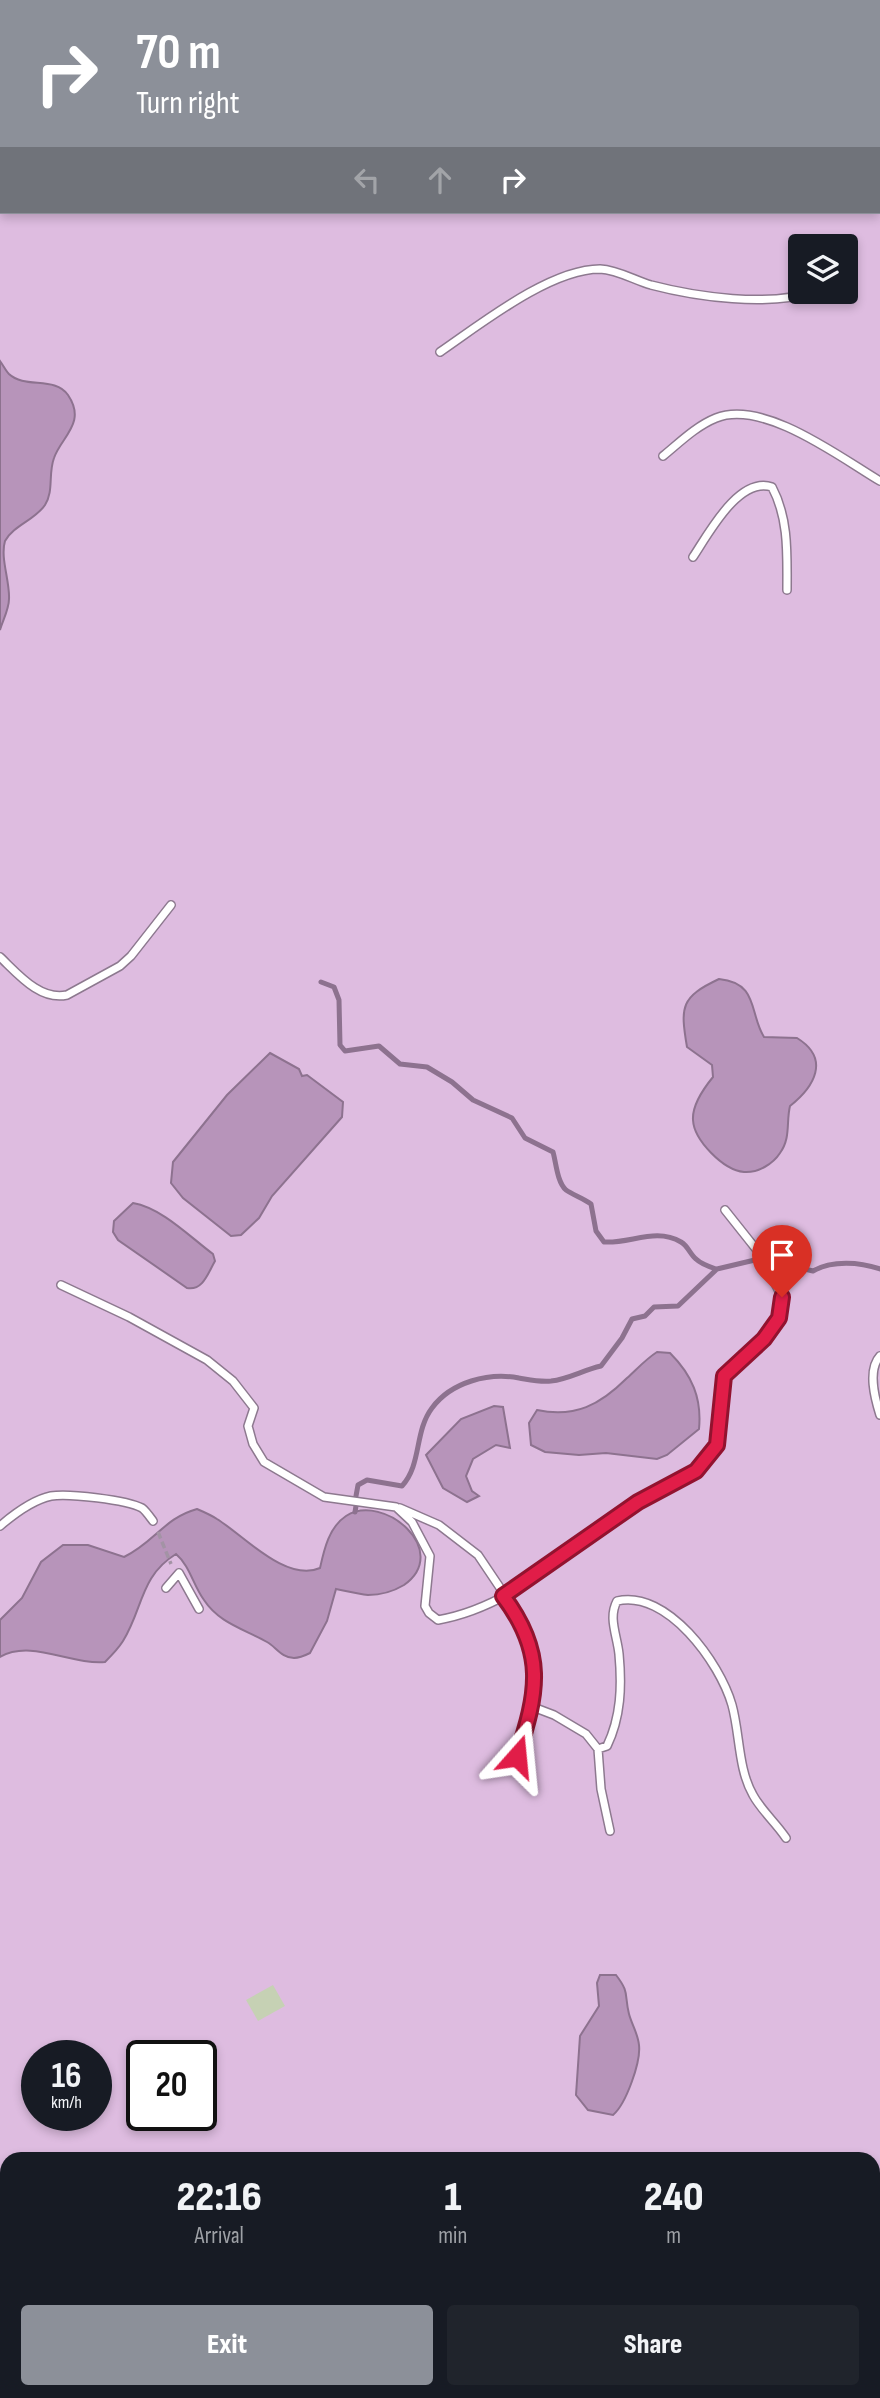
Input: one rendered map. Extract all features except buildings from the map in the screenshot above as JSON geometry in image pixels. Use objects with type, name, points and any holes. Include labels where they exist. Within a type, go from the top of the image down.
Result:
[{"type":"lane","points":[[440,352],[529,292],[599,269],[694,294],[771,299],[788,296]]},
{"type":"lane","points":[[663,456],[702,425],[717,417],[731,414],[758,418],[797,432],[880,481]]},
{"type":"lane","points":[[693,557],[744,491],[760,484],[765,485],[772,488],[779,500],[784,521],[787,590]]},
{"type":"lane","points":[[0,957],[38,990],[59,997],[67,995],[125,961],[171,905]]},
{"type":"lane","points":[[396,1507],[412,1522],[430,1556],[425,1598],[429,1614],[438,1620],[457,1616],[503,1596],[638,1502],[696,1471],[717,1445],[724,1376],[730,1368],[750,1355],[772,1329],[779,1318],[782,1297],[760,1254],[725,1210]]},
{"type":"lane","points":[[61,1285],[129,1317],[207,1360],[233,1381],[254,1408],[248,1426],[253,1444],[264,1462],[324,1497],[396,1507],[417,1513],[466,1544],[478,1556],[519,1616],[531,1642],[533,1707],[517,1756]]},
{"type":"lane","points":[[880,1356],[875,1362],[873,1386],[880,1415]]},
{"type":"lane","points":[[0,1526],[21,1510],[51,1496],[97,1498],[127,1505],[143,1509],[153,1521]]},
{"type":"lane","points":[[166,1588],[179,1573],[199,1609]]},
{"type":"lane","points":[[598,1749],[607,1746],[620,1710],[619,1654],[611,1612],[617,1601],[628,1598],[647,1602],[676,1620],[711,1660],[732,1704],[746,1779],[753,1795],[786,1838]]},
{"type":"lane","points":[[533,1707],[554,1715],[586,1734],[598,1749],[601,1789],[610,1831]]},
{"type":"path","points":[[153,1521],[173,1569]]},
{"type":"shaded area","points":[[0,214],[880,214],[880,2152],[0,2152]]},
{"type":"shaded area","points":[[0,361],[8,373],[16,378],[62,389],[68,395],[75,414],[71,429],[54,458],[48,500],[36,515],[5,541],[9,599],[0,630]]},
{"type":"shaded area","points":[[719,979],[741,986],[747,993],[764,1037],[797,1038],[814,1055],[816,1064],[812,1082],[790,1106],[787,1136],[780,1153],[765,1167],[755,1171],[736,1170],[719,1160],[698,1136],[693,1120],[702,1091],[713,1077],[712,1065],[687,1047],[684,1012],[686,1004],[697,991]]},
{"type":"shaded area","points":[[270,1053],[299,1069],[302,1076],[307,1075],[343,1102],[342,1117],[272,1196],[259,1218],[241,1235],[231,1236],[183,1198],[171,1183],[173,1162],[227,1095]]},
{"type":"shaded area","points":[[133,1203],[165,1217],[213,1254],[215,1261],[201,1284],[187,1288],[118,1240],[113,1232],[114,1221]]},
{"type":"shaded area","points":[[657,1352],[670,1353],[684,1370],[694,1388],[699,1407],[699,1429],[667,1455],[657,1459],[606,1453],[579,1455],[545,1452],[531,1445],[529,1423],[537,1410],[575,1411],[597,1402]]},
{"type":"shaded area","points":[[494,1406],[503,1407],[510,1448],[496,1445],[473,1459],[466,1476],[472,1491],[479,1496],[467,1502],[443,1488],[426,1455],[461,1419]]},
{"type":"shaded area","points":[[197,1509],[217,1519],[265,1555],[293,1569],[307,1571],[320,1568],[328,1539],[335,1526],[346,1516],[361,1511],[378,1512],[394,1518],[417,1542],[421,1556],[417,1571],[404,1585],[396,1589],[368,1595],[336,1589],[327,1621],[310,1653],[298,1658],[286,1656],[217,1614],[204,1600],[185,1564],[176,1554],[155,1572],[130,1629],[117,1650],[105,1662],[79,1660],[38,1651],[12,1652],[0,1657],[0,1620],[22,1598],[41,1562],[63,1545],[88,1545],[124,1557],[176,1518]]},
{"type":"shaded area","points":[[600,1975],[616,1975],[623,1986],[639,2045],[638,2062],[632,2082],[623,2102],[613,2115],[588,2110],[576,2095],[580,2036],[599,2006],[597,1983]]},
{"type":"waterway","points":[[321,982],[334,987],[339,1000],[340,1045],[345,1051],[379,1046],[400,1064],[427,1067],[452,1082],[473,1100],[512,1118],[525,1138],[553,1152],[563,1186],[591,1204],[596,1231],[604,1242],[653,1236],[672,1238],[683,1244],[698,1261],[716,1269]]},
{"type":"waterway","points":[[356,1496],[358,1485],[367,1480],[402,1486],[413,1468],[426,1417],[449,1392],[483,1378],[507,1376],[551,1381],[601,1366],[622,1338],[632,1319],[645,1316],[654,1307],[678,1306],[717,1269],[759,1259]]},
{"type":"waterway","points":[[775,1262],[813,1271],[846,1263],[880,1269]]},
{"type":"waterway","points":[[355,1512],[356,1506]]},
{"type":"route","points":[[517,1756],[533,1707],[531,1642],[519,1616],[503,1596],[638,1502],[682,1481],[696,1471],[717,1445],[721,1431],[721,1390],[724,1376],[730,1368],[750,1355],[764,1339],[779,1318],[782,1297]]}]
